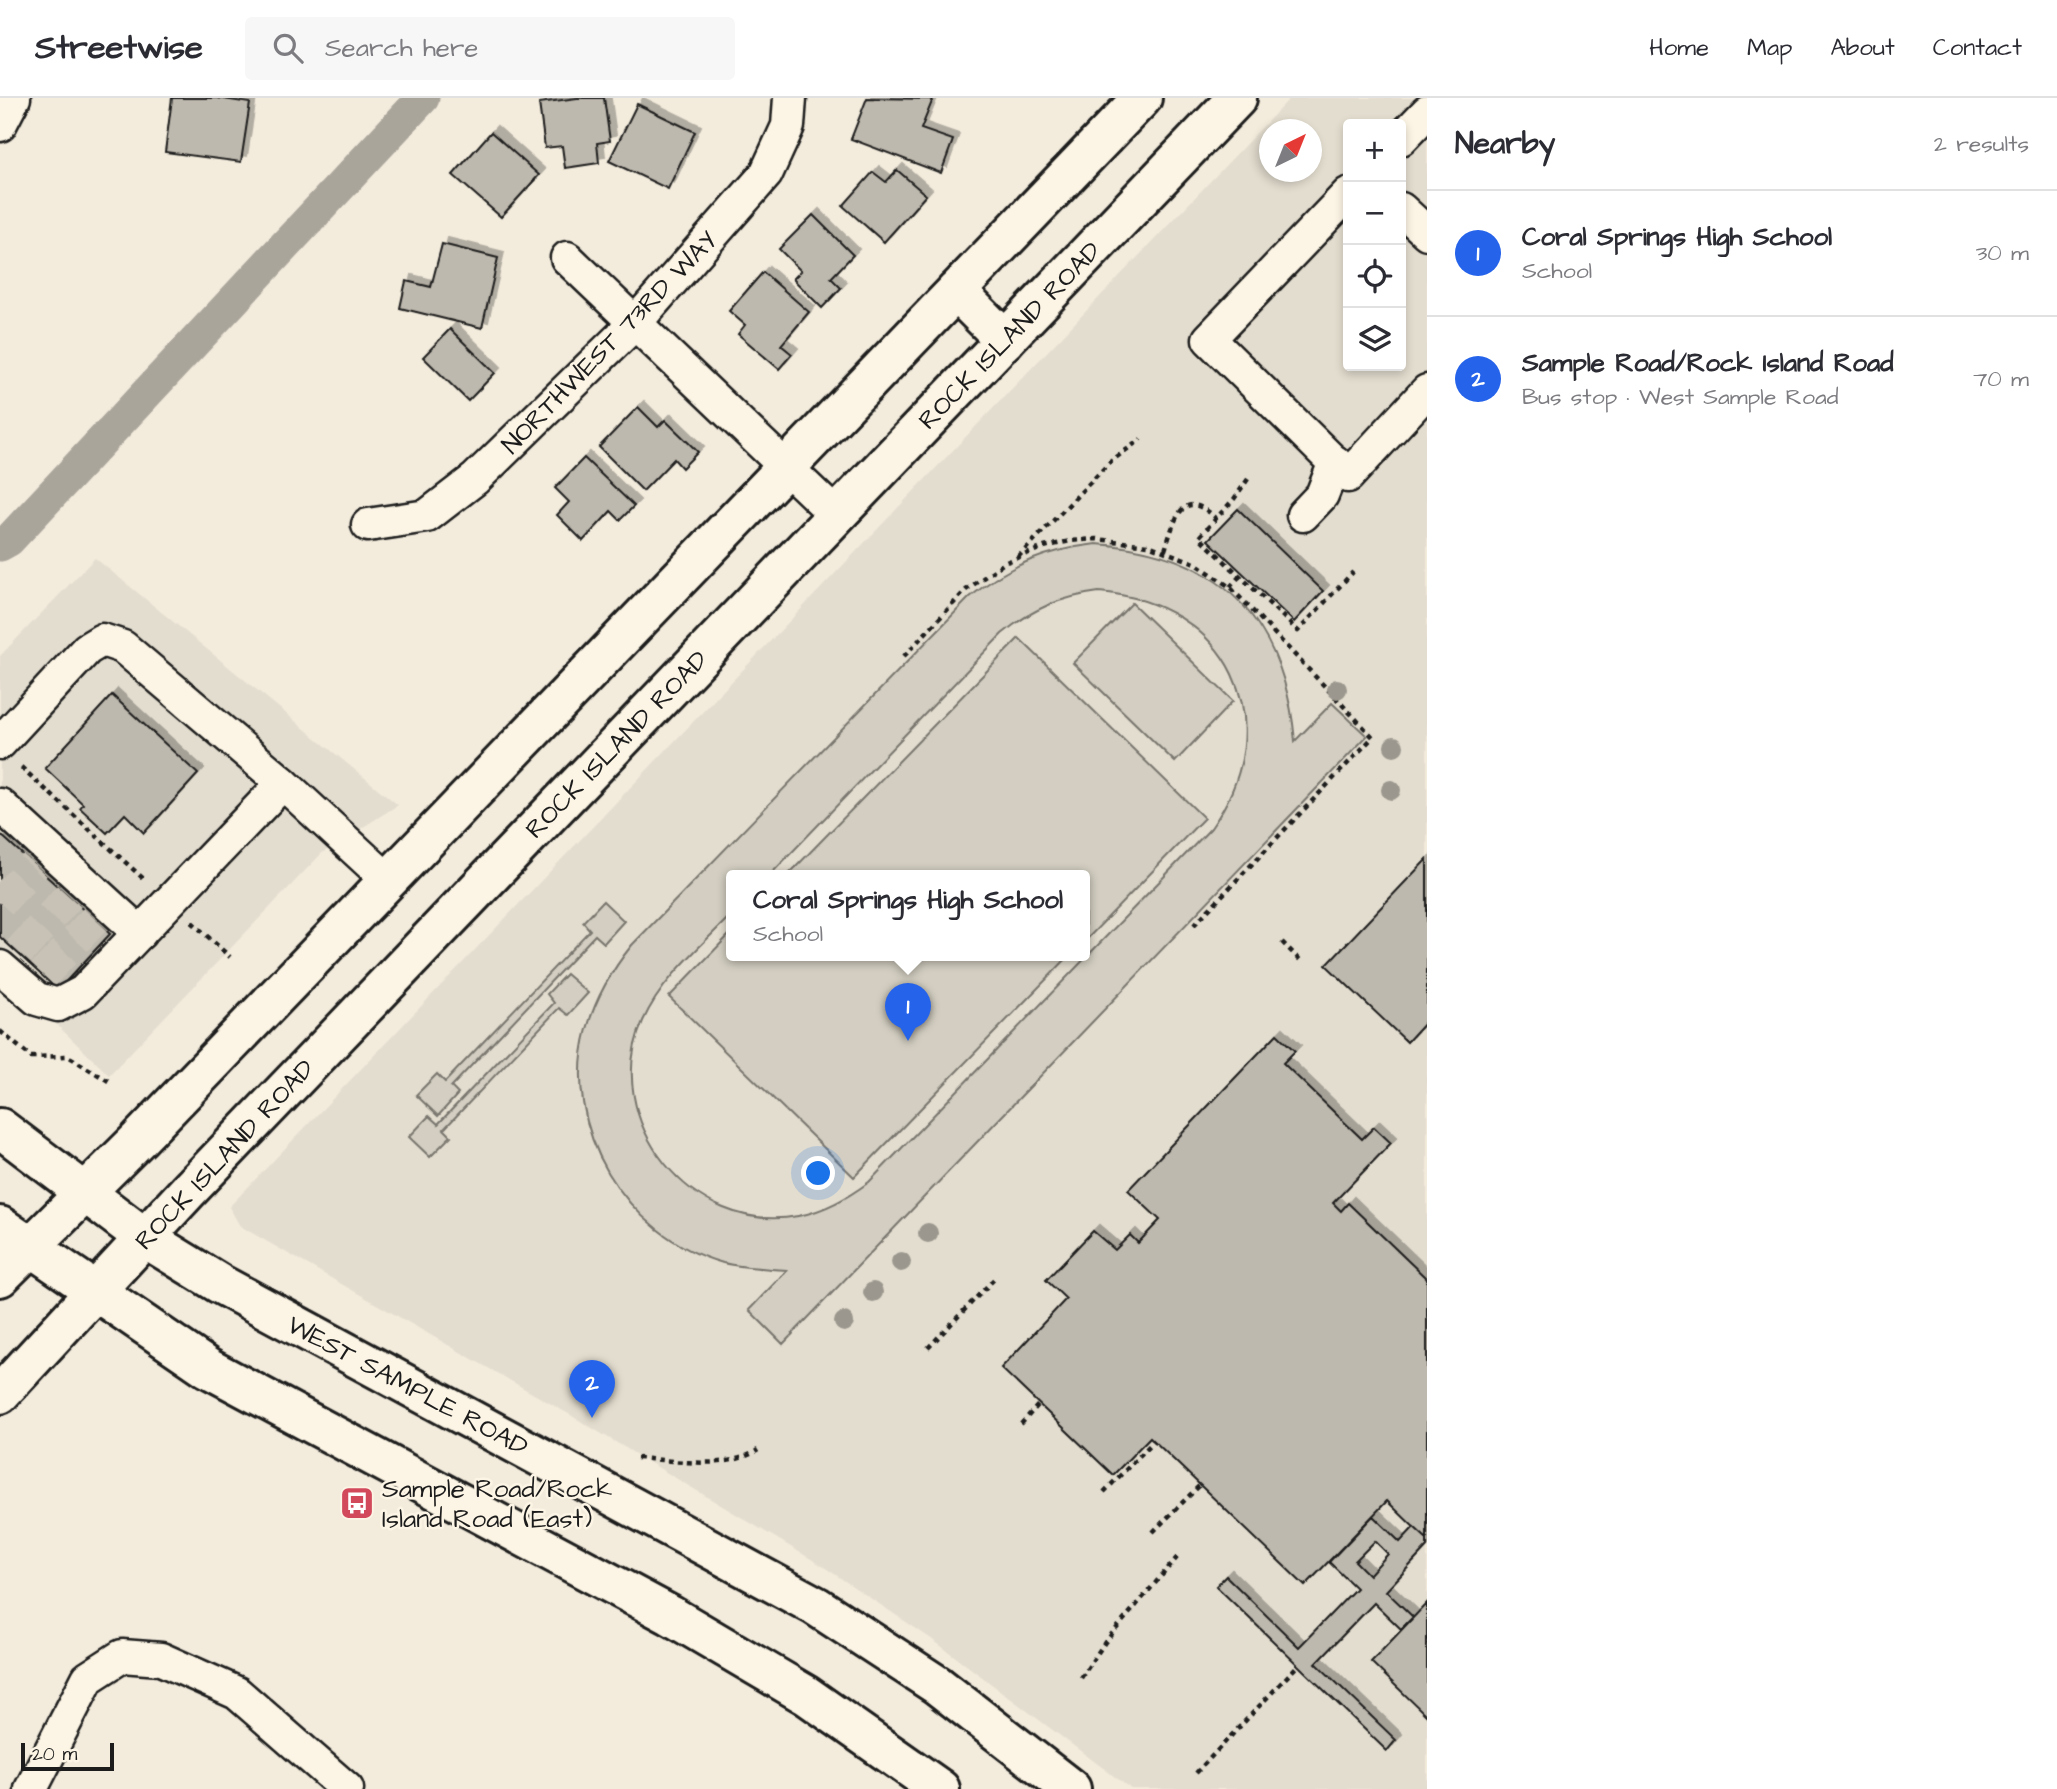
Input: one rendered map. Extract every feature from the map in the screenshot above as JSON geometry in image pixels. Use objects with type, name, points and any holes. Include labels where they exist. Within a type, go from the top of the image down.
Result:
[{"type":"main road","points":[[0,1277],[15,1236],[83,1194],[1142,98]]},
{"type":"main road","name":"ROCK ISLAND ROAD","points":[[0,1394],[93,1292],[835,514],[1237,98]]},
{"type":"main road","points":[[956,291],[1005,340]]},
{"type":"main road","name":"WEST SAMPLE ROAD","points":[[0,1128],[83,1194],[145,1238],[250,1301],[816,1606],[937,1685],[1071,1789]]},
{"type":"main road","points":[[15,1236],[93,1292],[208,1368],[681,1621],[806,1695],[940,1789]]},
{"type":"street","points":[[0,125],[14,98]]},
{"type":"street","name":"NORTHWEST 73RD WAY","points":[[368,525],[427,516],[475,479],[635,323],[766,174],[788,126],[790,98]]},
{"type":"street","points":[[1406,134],[1427,112]]},
{"type":"street","points":[[1343,199],[1209,339],[1348,476],[1427,391]]},
{"type":"street","points":[[1406,214],[1427,233]]},
{"type":"street","points":[[567,258],[835,514]]},
{"type":"street","points":[[1303,515],[1322,495],[1335,462]]},
{"type":"street","points":[[10,755],[87,649],[102,640],[123,647],[283,783],[388,880]]},
{"type":"street","points":[[7,963],[36,984],[37,999],[58,1005],[83,992],[283,783]]},
{"type":"street","points":[[4,819],[102,912],[140,933]]},
{"type":"street","points":[[31,1789],[88,1678],[122,1656],[161,1659],[237,1693],[347,1789]]},
{"type":"path","points":[[1017,558],[1110,462],[1141,439]]},
{"type":"path","points":[[1248,479],[1199,537],[1297,631],[1353,572]]},
{"type":"path","points":[[1165,550],[1175,520],[1188,505],[1196,504],[1205,508],[1216,519]]},
{"type":"path","points":[[904,656],[984,575],[1044,547],[1096,539],[1148,545],[1195,564],[1230,587],[1373,737],[1194,925]]},
{"type":"path","points":[[1230,587],[1240,576]]},
{"type":"path","points":[[10,755],[230,957]]},
{"type":"path","points":[[1282,942],[1300,960]]},
{"type":"path","points":[[0,1031],[31,1057],[68,1056],[110,1082]]},
{"type":"path","points":[[928,1348],[996,1277]]},
{"type":"path","points":[[1021,1424],[1038,1404]]},
{"type":"path","points":[[1104,1492],[1154,1441]]},
{"type":"path","points":[[637,1458],[722,1461],[746,1458],[758,1450]]},
{"type":"path","points":[[1153,1532],[1200,1485]]},
{"type":"path","points":[[1081,1678],[1105,1642],[1180,1555]]},
{"type":"path","points":[[1196,1773],[1298,1665]]},
{"type":"shaded area","points":[[1290,98],[1427,98],[1427,1789],[1131,1789],[933,1640],[821,1565],[567,1413],[240,1226],[229,1207],[1259,130],[1259,182],[1322,182],[1322,119],[1270,119]]},
{"type":"shaded area","points":[[1096,544],[1140,550],[1178,561],[1211,578],[1238,600],[1260,627],[1277,660],[1288,698],[1295,741],[1332,703],[1367,736],[783,1344],[749,1310],[787,1270],[731,1265],[688,1249],[657,1229],[630,1203],[608,1173],[593,1139],[583,1104],[581,1066],[591,1017],[605,985],[632,945],[970,597],[1014,568],[1061,550]]},
{"type":"shaded area","points":[[95,558],[398,805],[322,853],[109,1075],[0,970],[0,656]]},
{"type":"shaded area","points":[[1132,603],[1233,701],[1175,762],[1073,663]]},
{"type":"shaded area","points":[[1019,638],[1204,818],[1090,936],[1090,870],[793,870]]},
{"type":"shaded area","points":[[603,901],[624,921],[604,943],[595,935],[451,1087],[458,1094],[438,1116],[416,1095],[437,1074],[445,1082],[590,930],[583,922]]},
{"type":"shaded area","points":[[726,938],[726,961],[1064,961],[854,1177],[669,997]]},
{"type":"shaded area","points":[[566,974],[588,993],[568,1015],[559,1008],[444,1129],[451,1136],[430,1157],[409,1137],[429,1116],[438,1124],[554,1003],[547,994]]},
{"type":"building","points":[[172,98],[217,98],[250,103],[241,162],[165,152]]},
{"type":"building","points":[[604,98],[610,141],[597,143],[599,163],[565,168],[562,146],[545,148],[539,103]]},
{"type":"building","points":[[867,98],[933,99],[921,129],[953,140],[941,173],[851,139]]},
{"type":"building","points":[[637,104],[695,132],[668,189],[609,161]]},
{"type":"building","points":[[491,132],[539,175],[501,217],[453,175]]},
{"type":"building","points":[[897,170],[926,195],[884,242],[843,206],[873,172],[886,182]]},
{"type":"building","points":[[813,215],[853,255],[831,278],[841,288],[822,308],[793,279],[801,271],[779,249]]},
{"type":"building","points":[[442,244],[498,258],[482,328],[400,308],[406,281],[431,287]]},
{"type":"building","points":[[763,272],[809,312],[781,345],[792,354],[779,369],[738,334],[745,325],[729,311]]},
{"type":"building","points":[[450,329],[495,373],[468,401],[423,357]]},
{"type":"building","points":[[638,407],[658,427],[665,420],[698,452],[682,468],[674,459],[643,491],[599,447]]},
{"type":"building","points":[[584,458],[634,506],[620,520],[611,511],[583,541],[557,515],[569,502],[555,488]]},
{"type":"building","points":[[1238,509],[1323,591],[1294,622],[1208,540]]},
{"type":"building","points":[[112,695],[198,774],[144,833],[125,814],[107,833],[80,808],[83,804],[45,768]]},
{"type":"building","points":[[0,834],[110,934],[58,990],[0,937]]},
{"type":"building","points":[[1427,859],[1427,1020],[1407,1042],[1326,965]]},
{"type":"building","points":[[1277,1034],[1295,1051],[1283,1063],[1362,1139],[1374,1127],[1391,1143],[1333,1203],[1341,1211],[1348,1203],[1427,1279],[1427,1540],[1387,1501],[1305,1586],[1150,1437],[1113,1475],[1001,1368],[1066,1299],[1046,1280],[1093,1231],[1115,1250],[1130,1235],[1138,1243],[1160,1220],[1128,1190]]},
{"type":"building","points":[[1373,1516],[1400,1542],[1414,1527],[1427,1539],[1427,1547],[1386,1591],[1413,1617],[1401,1629],[1374,1603],[1316,1663],[1396,1740],[1387,1751],[1216,1586],[1226,1576],[1299,1647],[1356,1588],[1329,1562]],"holes":[[[1375,1541],[1388,1554],[1369,1575],[1355,1561]]]},
{"type":"building","points":[[1427,1603],[1427,1716],[1371,1662]]},
{"type":"waterway","points":[[0,545],[9,540],[423,98]]},
{"type":"tunnel","points":[[0,903],[35,865]]},
{"type":"tunnel","points":[[19,952],[69,896]]},
{"type":"tunnel","points":[[43,975],[95,919]]},
{"type":"place","name":"Coral Springs High School","points":[[908,1041]]},
{"type":"place","name":"Sample Road/Rock Island Road","points":[[592,1418]]},
{"type":"place","name":"Sample Road/Rock Island Road (East)","points":[[357,1503]]}]
